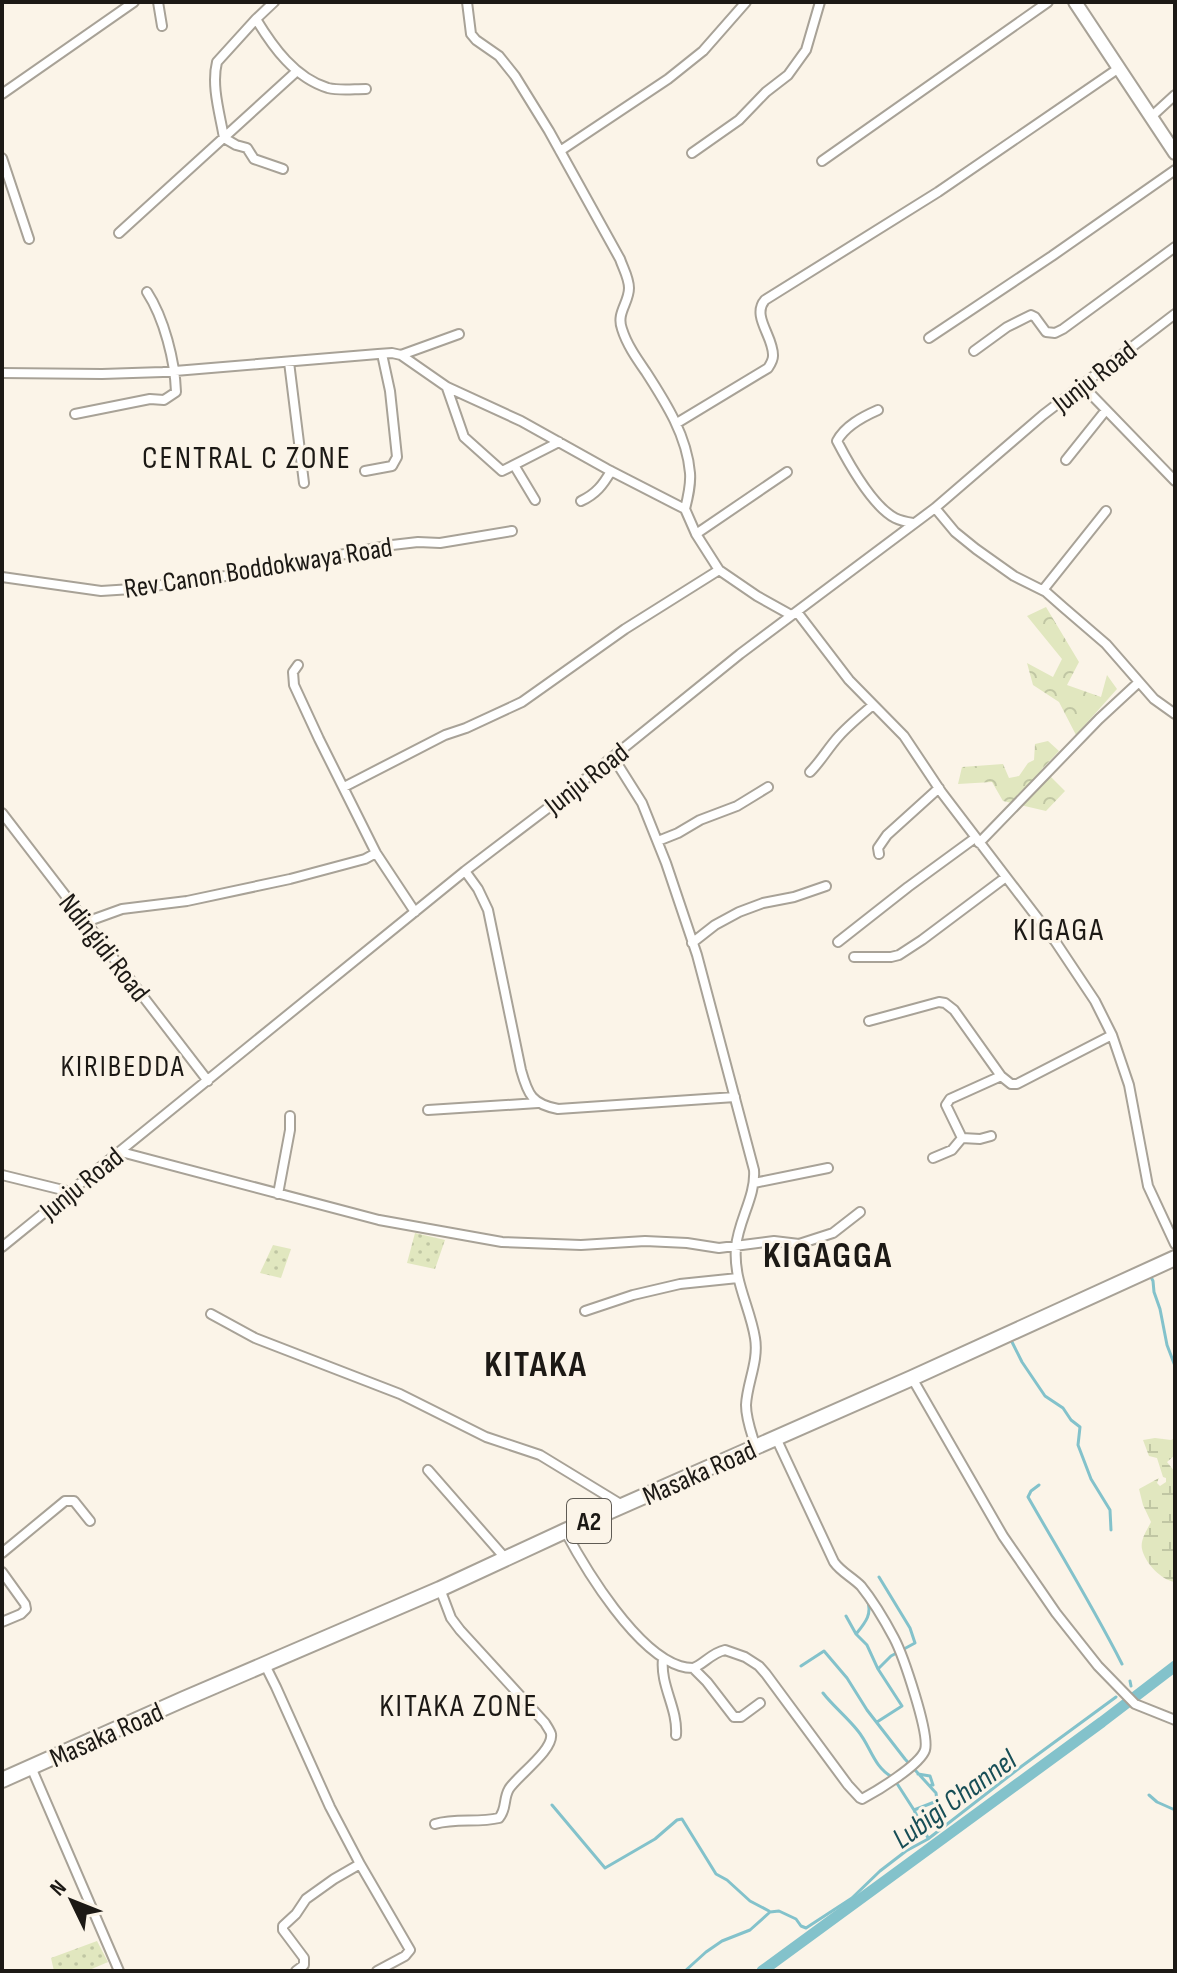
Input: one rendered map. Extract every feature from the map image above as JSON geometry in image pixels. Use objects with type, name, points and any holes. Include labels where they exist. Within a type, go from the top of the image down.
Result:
[{"type":"main road","name":"Masaka Road","points":[[2,1780],[440,1589],[1175,1258]]},
{"type":"street","points":[[3,92],[134,2]]},
{"type":"street","points":[[158,2],[162,26]]},
{"type":"street","points":[[224,138],[214,71],[217,62],[274,2]]},
{"type":"street","points":[[467,2],[471,34],[506,63],[560,151],[620,259],[629,290],[620,314],[621,329],[677,423],[691,474],[685,509],[696,534],[719,570],[757,596],[794,613],[849,680],[904,736],[977,841],[1079,975],[1112,1035],[1129,1085],[1144,1175],[1175,1244]]},
{"type":"street","points":[[560,151],[668,79],[703,51],[746,2]]},
{"type":"street","points":[[692,153],[739,120],[788,75],[806,50],[820,2]]},
{"type":"street","points":[[822,161],[1048,2]]},
{"type":"street","points":[[1075,2],[1175,153]]},
{"type":"street","points":[[256,19],[278,52],[297,71],[327,87],[366,89]]},
{"type":"street","points":[[677,423],[768,368],[773,357],[772,348],[759,314],[759,306],[765,300],[938,192],[1119,68]]},
{"type":"street","points":[[119,233],[297,71]]},
{"type":"street","points":[[1151,117],[1175,95]]},
{"type":"street","points":[[224,138],[247,148],[254,159],[283,169]]},
{"type":"street","points":[[2,158],[29,239]]},
{"type":"street","points":[[929,338],[1175,170]]},
{"type":"street","points":[[974,351],[1007,327],[1031,315],[1046,332],[1055,333],[1063,329],[1175,247]]},
{"type":"street","points":[[75,414],[150,399],[164,400],[176,392],[166,332],[147,292]]},
{"type":"street","name":"Junju Road","points":[[2,1247],[465,871],[794,613],[935,508],[1016,438],[1175,314]]},
{"type":"street","points":[[2,373],[174,371],[401,355],[459,334]]},
{"type":"street","points":[[365,471],[392,466],[397,457],[390,391],[382,354]]},
{"type":"street","points":[[401,355],[447,387],[521,421],[685,509]]},
{"type":"street","points":[[289,362],[304,483]]},
{"type":"street","points":[[1082,385],[1175,481]]},
{"type":"street","points":[[447,387],[464,437],[502,471],[559,442]]},
{"type":"street","points":[[878,410],[849,427],[837,441],[879,506],[898,520],[913,523]]},
{"type":"street","points":[[1066,460],[1106,410]]},
{"type":"street","points":[[514,465],[535,500]]},
{"type":"street","points":[[581,501],[601,488],[611,471]]},
{"type":"street","points":[[696,534],[787,472]]},
{"type":"street","points":[[935,508],[955,532],[976,549],[1014,576],[1043,590],[1106,644],[1154,699],[1175,714]]},
{"type":"street","points":[[1043,590],[1106,511]]},
{"type":"street","name":"Rev Canon Boddokwaya Road","points":[[2,577],[101,591],[132,589],[240,574],[392,545],[440,543],[512,531]]},
{"type":"street","points":[[344,787],[445,735],[522,702],[625,629],[719,570]]},
{"type":"street","points":[[298,665],[293,672],[294,685],[376,853],[415,912]]},
{"type":"street","points":[[838,942],[908,887],[977,841],[1139,682]]},
{"type":"street","points":[[810,772],[841,733],[873,705]]},
{"type":"street","points":[[613,757],[642,803],[658,841],[692,943],[754,1170],[754,1183],[736,1247],[738,1278],[755,1338],[754,1367],[746,1407],[756,1448]]},
{"type":"street","points":[[658,841],[737,806],[768,787]]},
{"type":"street","points":[[879,854],[878,848],[887,835],[939,788]]},
{"type":"street","name":"Ndingidi Road","points":[[2,813],[208,1081]]},
{"type":"street","points":[[86,922],[122,909],[187,901],[290,879],[365,859],[376,853]]},
{"type":"street","points":[[465,871],[488,910],[521,1070],[531,1097],[538,1103]]},
{"type":"street","points":[[854,957],[899,955],[1006,877]]},
{"type":"street","points":[[692,943],[739,912],[826,886]]},
{"type":"street","points":[[869,1021],[945,1003],[954,1010],[1001,1076],[1011,1084],[1023,1083],[1112,1035]]},
{"type":"street","points":[[962,1138],[947,1102],[1001,1076]]},
{"type":"street","points":[[428,1110],[538,1103],[558,1109],[735,1097]]},
{"type":"street","points":[[278,1194],[290,1116]]},
{"type":"street","points":[[962,1138],[991,1136]]},
{"type":"street","points":[[933,1158],[952,1150],[962,1138]]},
{"type":"street","points":[[121,1152],[379,1220],[502,1242],[581,1245],[645,1241],[719,1248],[774,1241],[799,1244],[833,1233],[860,1212]]},
{"type":"street","points":[[754,1183],[828,1168]]},
{"type":"street","points":[[2,1175],[71,1192]]},
{"type":"street","points":[[585,1311],[680,1284],[738,1278]]},
{"type":"street","points":[[211,1314],[263,1342],[400,1394],[486,1437],[540,1455],[623,1506]]},
{"type":"street","points":[[912,1378],[1003,1536],[1056,1613],[1127,1697],[1135,1704],[1175,1720]]},
{"type":"street","points":[[693,1668],[725,1650],[759,1666],[860,1798],[907,1770],[925,1751],[917,1699],[896,1640],[860,1586],[834,1562],[776,1438]]},
{"type":"street","points":[[428,1470],[506,1559]]},
{"type":"street","points":[[2,1553],[65,1501],[74,1501],[90,1521]]},
{"type":"street","points":[[565,1531],[599,1588],[641,1640],[663,1659],[693,1668],[734,1717],[741,1717],[760,1703]]},
{"type":"street","points":[[2,1572],[26,1609],[2,1622]]},
{"type":"street","points":[[435,1824],[499,1818],[504,1812],[508,1790],[545,1749],[551,1734],[545,1723],[460,1630],[451,1618],[440,1589]]},
{"type":"street","points":[[663,1659],[664,1678],[677,1723],[676,1735]]},
{"type":"street","points":[[265,1665],[330,1807],[410,1950],[377,1971]]},
{"type":"street","points":[[31,1767],[119,1971]]},
{"type":"street","points":[[296,1971],[304,1965],[304,1958],[283,1926],[306,1899],[360,1864]]},
{"type":"green space","points":[[1046,607],[1079,662],[1067,685],[1101,697],[1107,675],[1117,689],[1076,735],[1059,702],[1033,685],[1027,663],[1053,677],[1062,659],[1027,616]]},
{"type":"green space","points":[[1048,741],[1059,751],[1042,769],[1037,784],[1051,777],[1065,791],[1046,811],[1003,801],[992,782],[958,784],[962,767],[1003,764],[1009,778],[1019,776],[1034,760],[1035,744]]},
{"type":"green space","points":[[415,1233],[445,1240],[435,1269],[407,1263]]},
{"type":"green space","points":[[273,1245],[291,1249],[281,1278],[260,1273]]},
{"type":"green space","points":[[1175,1438],[1175,1455],[1167,1462],[1175,1472],[1175,1582],[1154,1570],[1142,1549],[1151,1522],[1139,1489],[1159,1478],[1157,1483],[1160,1486],[1166,1482],[1157,1458],[1149,1456],[1143,1440]]},
{"type":"green space","points":[[97,1941],[108,1962],[87,1971],[54,1971],[51,1958]]},
{"type":"waterway","points":[[1150,1275],[1175,1366]]},
{"type":"waterway","points":[[1012,1342],[1045,1396],[1063,1408],[1080,1427],[1078,1445],[1091,1479],[1110,1510],[1111,1530]]},
{"type":"waterway","points":[[1039,1485],[1028,1497],[1122,1664]]},
{"type":"waterway","points":[[878,1669],[891,1656],[915,1643],[910,1628],[879,1577]]},
{"type":"waterway","points":[[856,1634],[869,1614],[867,1599]]},
{"type":"waterway","points":[[846,1616],[856,1634],[867,1645],[878,1669],[902,1706],[877,1722]]},
{"type":"waterway","points":[[801,1666],[824,1651],[847,1678],[867,1710],[936,1793],[937,1801],[914,1810]]},
{"type":"waterway","name":"Lubigi Channel","points":[[762,1971],[1175,1666]]},
{"type":"waterway","points":[[1130,1681],[1131,1686]]},
{"type":"waterway","points":[[823,1693],[858,1731],[876,1762],[892,1777]]},
{"type":"waterway","points":[[685,1971],[706,1952],[722,1941],[750,1930],[770,1912],[779,1911],[806,1928],[852,1898],[906,1851],[928,1839],[1116,1697]]},
{"type":"waterway","points":[[918,1774],[930,1776],[931,1785]]},
{"type":"waterway","points":[[896,1782],[928,1838]]},
{"type":"waterway","points":[[1149,1795],[1175,1810]]},
{"type":"waterway","points":[[552,1805],[605,1868],[682,1819],[716,1874],[750,1901],[769,1911]]},
{"type":"district","name":"CENTRAL C ZONE","points":[[247,457]]},
{"type":"district","name":"KIGAGA","points":[[1059,929]]},
{"type":"district","name":"KIRIBEDDA","points":[[123,1066]]},
{"type":"district","name":"KIGAGGA","points":[[828,1254]]},
{"type":"district","name":"KITAKA","points":[[536,1363]]},
{"type":"district","name":"KITAKA ZONE","points":[[459,1705]]}]
